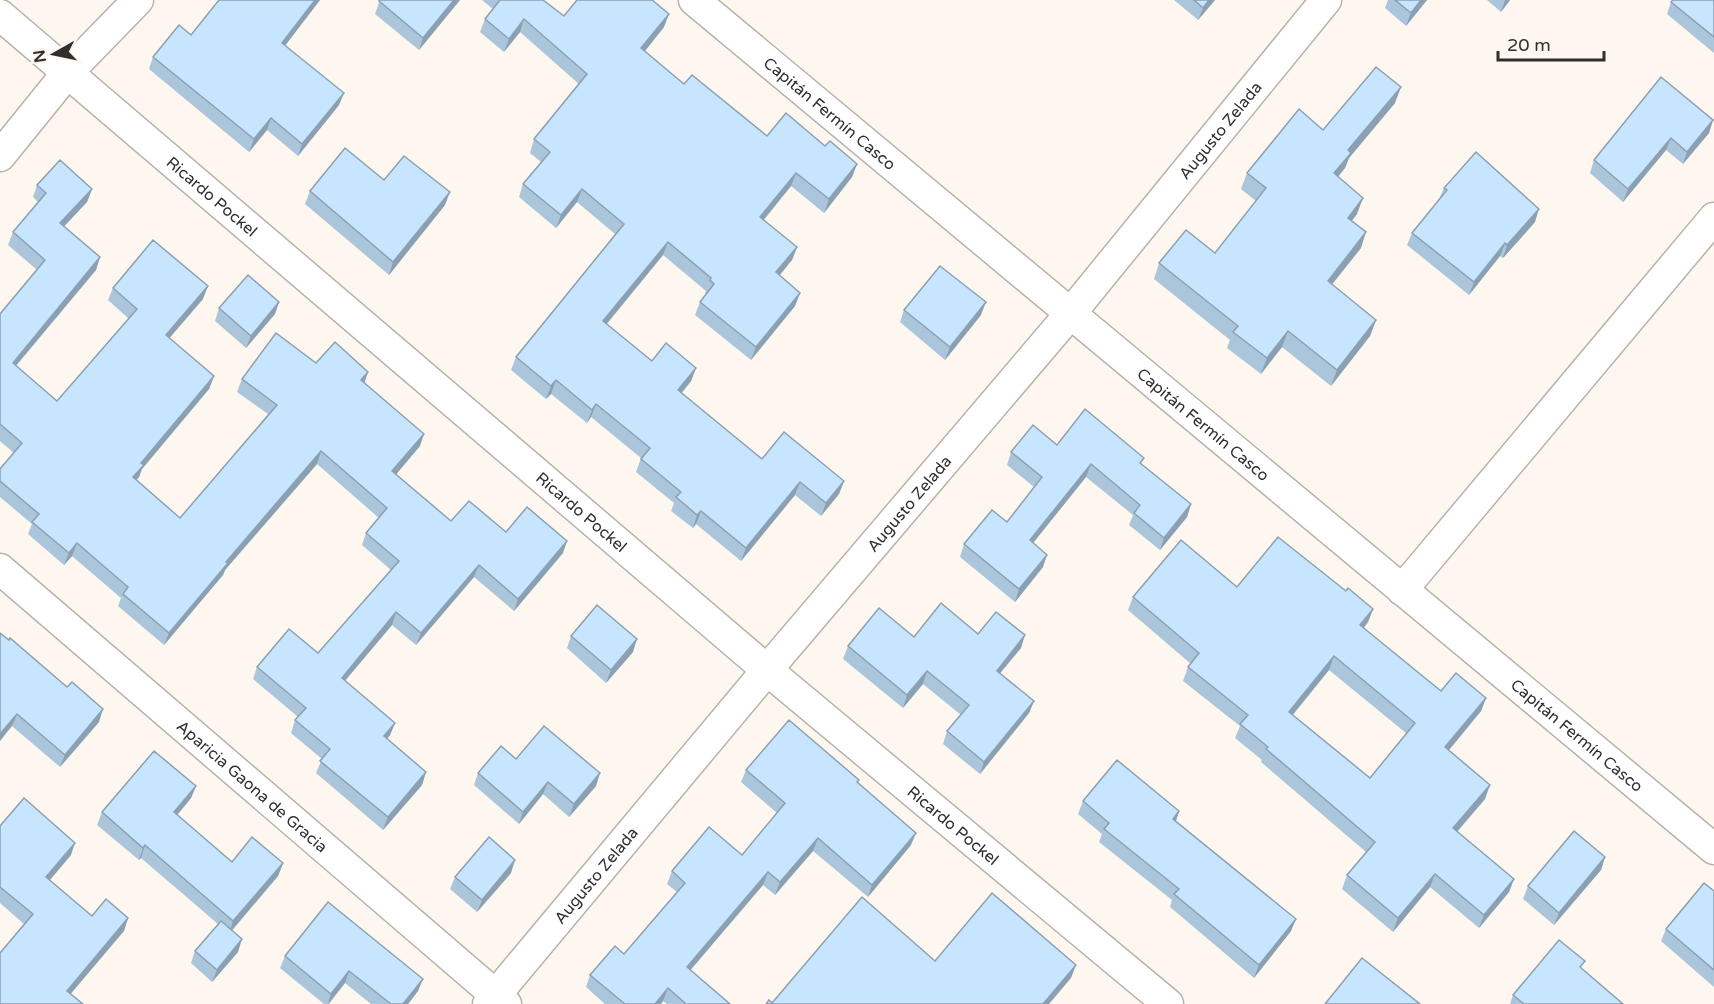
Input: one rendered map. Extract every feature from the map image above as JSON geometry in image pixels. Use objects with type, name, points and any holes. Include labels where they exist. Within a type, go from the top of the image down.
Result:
[{"type":"street","points":[[0,156],[68,72],[138,0]]},
{"type":"street","name":"Capitán Fermín Casco","points":[[694,0],[1714,849]]},
{"type":"street","name":"Augusto Zelada","points":[[497,1001],[767,670],[1070,314],[1314,4]]},
{"type":"street","name":"Ricardo Pockel","points":[[0,15],[767,670],[1168,1004]]},
{"type":"street","points":[[1402,590],[1714,218]]},
{"type":"street","name":"Aparicia Gaona de Gracia","points":[[0,569],[497,1001]]},
{"type":"building","points":[[219,0],[315,0],[282,43],[344,93],[302,144],[271,118],[254,139],[153,57],[179,25],[191,35]]},
{"type":"building","points":[[380,0],[454,0],[423,38]]},
{"type":"building","points":[[500,0],[543,0],[564,16],[577,0],[652,0],[669,14],[641,48],[684,84],[692,75],[767,136],[786,113],[825,146],[830,141],[857,164],[829,199],[796,173],[760,217],[797,247],[776,272],[800,293],[756,347],[700,302],[714,284],[711,278],[668,242],[603,321],[652,361],[666,343],[696,368],[678,390],[762,459],[784,432],[844,481],[826,503],[800,482],[746,548],[701,511],[697,515],[676,497],[681,492],[641,459],[650,448],[596,404],[592,410],[556,380],[551,386],[516,357],[624,224],[582,189],[561,215],[523,184],[550,152],[534,139],[587,74],[524,19],[509,39],[485,19]]},
{"type":"building","points":[[1194,0],[1209,0],[1203,8]]},
{"type":"building","points":[[1395,0],[1421,0],[1411,13]]},
{"type":"building","points":[[1673,0],[1714,0],[1714,37],[1671,2]]},
{"type":"building","points":[[1376,67],[1401,87],[1348,150],[1351,153],[1334,173],[1363,198],[1348,218],[1366,232],[1328,281],[1376,320],[1337,370],[1288,331],[1267,358],[1233,332],[1238,326],[1159,263],[1186,230],[1215,253],[1266,188],[1247,173],[1299,109],[1323,130]]},
{"type":"building","points":[[1661,77],[1713,120],[1687,152],[1671,138],[1628,189],[1594,160]]},
{"type":"building","points":[[345,148],[384,180],[404,156],[450,192],[393,262],[310,191]]},
{"type":"building","points":[[1476,152],[1539,209],[1507,245],[1505,243],[1474,282],[1412,233],[1447,190],[1444,188]]},
{"type":"building","points":[[60,160],[92,189],[60,223],[100,257],[13,363],[57,401],[137,309],[113,288],[153,240],[208,286],[166,335],[214,376],[141,463],[144,465],[133,477],[180,518],[277,405],[242,379],[276,333],[316,363],[335,342],[368,372],[361,380],[424,434],[392,471],[451,521],[469,501],[506,532],[527,507],[567,541],[518,599],[479,565],[421,633],[396,612],[342,678],[395,723],[384,736],[426,772],[388,817],[320,761],[330,749],[295,720],[306,708],[257,667],[289,629],[318,653],[399,561],[366,533],[387,508],[321,451],[169,633],[123,594],[128,587],[77,543],[69,553],[32,522],[39,514],[0,481],[0,469],[22,443],[0,424],[0,314],[45,260],[13,232],[46,193],[37,185]]},
{"type":"building","points":[[940,266],[986,302],[950,347],[904,310]]},
{"type":"building","points":[[248,275],[279,302],[251,336],[219,308]]},
{"type":"building","points":[[1085,409],[1144,458],[1140,463],[1191,504],[1164,538],[1134,513],[1140,505],[1091,464],[1030,540],[1047,555],[1019,589],[964,544],[992,510],[1007,522],[1042,477],[1011,452],[1033,425],[1057,445]]},
{"type":"building","points":[[1278,537],[1346,591],[1348,588],[1373,609],[1360,625],[1441,691],[1456,673],[1486,698],[1445,747],[1490,785],[1453,828],[1514,879],[1484,915],[1435,874],[1398,918],[1347,875],[1375,842],[1240,724],[1248,715],[1188,667],[1199,653],[1133,597],[1181,540],[1237,587]],"holes":[[[1334,656],[1415,723],[1370,778],[1289,712]]]},
{"type":"building","points":[[941,603],[978,634],[996,612],[1025,635],[997,671],[1034,701],[984,762],[947,731],[969,705],[927,671],[907,695],[848,646],[879,608],[914,637]]},
{"type":"building","points":[[597,605],[637,639],[611,670],[571,636]]},
{"type":"building","points":[[0,633],[9,640],[10,638],[67,687],[72,682],[103,709],[65,755],[17,714],[0,734]]},
{"type":"building","points":[[789,720],[916,833],[872,885],[818,838],[780,882],[768,872],[687,967],[730,1004],[686,1004],[668,988],[655,1004],[625,1004],[590,975],[615,946],[624,954],[685,883],[672,871],[709,827],[742,855],[785,803],[746,770]]},
{"type":"building","points":[[544,726],[600,773],[574,804],[548,782],[523,812],[478,773],[501,746],[516,759]]},
{"type":"building","points":[[154,751],[196,786],[174,812],[232,862],[252,837],[283,863],[233,921],[145,845],[143,848],[102,812]]},
{"type":"building","points":[[1117,760],[1179,811],[1173,819],[1296,919],[1259,965],[1174,894],[1179,889],[1104,829],[1109,823],[1083,801]]},
{"type":"building","points":[[24,798],[75,843],[46,877],[92,916],[106,899],[128,918],[67,991],[83,1004],[0,1004],[0,953],[33,914],[0,887],[0,826]]},
{"type":"building","points":[[1574,831],[1605,857],[1559,913],[1528,886]]},
{"type":"building","points":[[489,837],[515,860],[482,900],[455,877]]},
{"type":"building","points":[[1704,883],[1714,891],[1714,970],[1666,929]]},
{"type":"building","points":[[992,893],[1076,965],[1043,1004],[766,1004],[769,1000],[772,1003],[862,897],[935,961]]},
{"type":"building","points":[[328,902],[423,979],[403,1004],[391,1004],[349,971],[331,994],[285,956]]},
{"type":"building","points":[[221,921],[242,939],[217,970],[195,951]]},
{"type":"building","points":[[1559,940],[1585,961],[1580,967],[1623,1004],[1524,1004],[1513,995]]},
{"type":"building","points":[[1362,958],[1420,1004],[1325,1004]]}]
